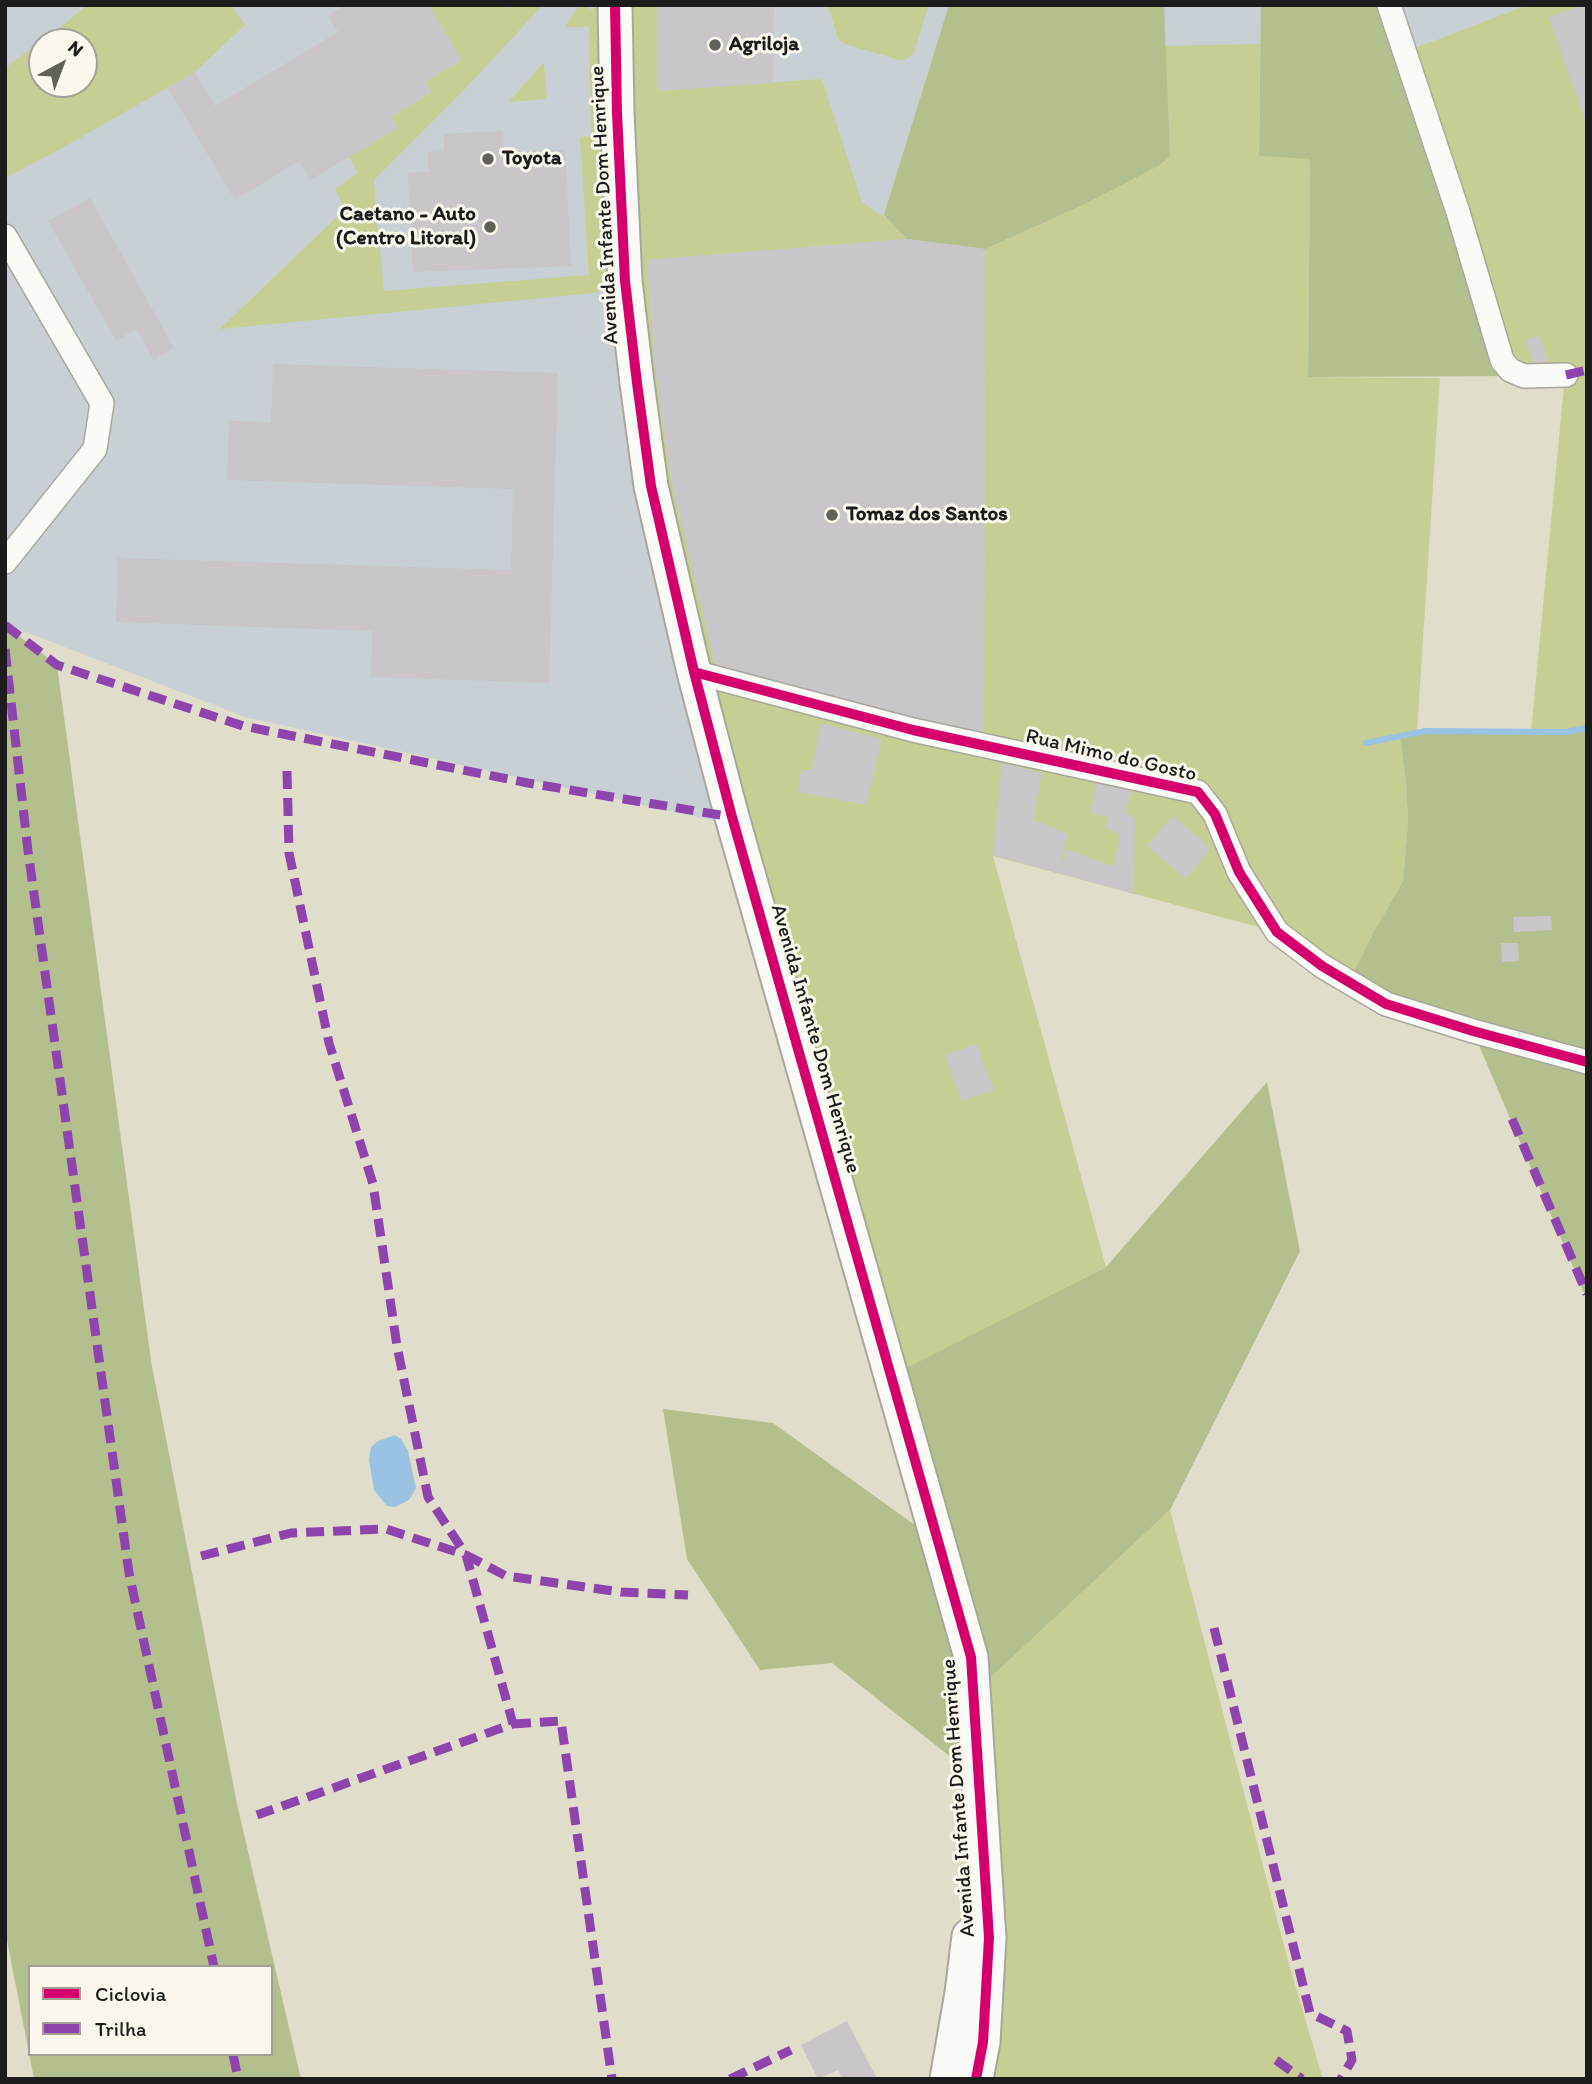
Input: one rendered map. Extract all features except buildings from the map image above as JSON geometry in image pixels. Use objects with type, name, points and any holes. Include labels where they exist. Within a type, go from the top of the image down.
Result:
[{"type":"main road","name":"Avenida Infante Dom Henrique","points":[[615,5],[625,281],[651,486],[694,672],[763,930],[971,1657],[989,1938],[983,2042],[976,2079]]},
{"type":"main road","name":"Avenida Infante Dom Henrique","points":[[947,2079],[965,1966],[982,1801]]},
{"type":"street","points":[[1389,5],[1458,212],[1502,360],[1510,370],[1524,376],[1566,375]]},
{"type":"street","points":[[5,236],[102,403],[94,449],[5,562]]},
{"type":"street","name":"Rua Mimo do Gosto","points":[[694,672],[913,730],[1198,792],[1215,814],[1239,872],[1277,932],[1322,966],[1386,1004],[1587,1062]]},
{"type":"shaded area","points":[[5,5],[1546,5],[1258,111],[1253,795],[686,653],[734,825],[245,717],[5,624]]},
{"type":"green space","points":[[87,5],[232,5],[245,25],[195,72],[5,178],[5,68],[28,51],[28,98],[98,98],[98,28],[60,28]]},
{"type":"green space","points":[[429,5],[507,5],[509,9],[513,5],[543,5],[466,88],[374,180],[384,291],[589,275],[580,137],[591,136],[589,27],[565,27],[579,5],[585,5],[589,9],[615,5],[657,5],[657,90],[822,79],[862,202],[890,221],[907,239],[647,260],[655,366],[673,487],[719,679],[984,745],[985,249],[1083,205],[1170,156],[1165,46],[1260,44],[1259,156],[1310,158],[1308,377],[1440,378],[1417,732],[1401,736],[1408,822],[1403,881],[1349,982],[1277,932],[993,856],[1106,1267],[892,1375],[732,817],[625,281],[594,293],[220,329],[343,211],[335,189],[358,173],[349,157],[398,128],[391,117],[431,93],[425,82],[462,60]]},
{"type":"green space","points":[[828,5],[929,5],[914,53],[905,60],[899,60],[845,44],[838,39]]},
{"type":"green space","points":[[949,5],[1164,5],[1170,156],[1158,166],[1083,205],[985,249],[907,239],[884,215]]},
{"type":"green space","points":[[1261,5],[1389,5],[1498,349],[1524,376],[1308,377],[1310,159],[1259,156]]},
{"type":"green space","points":[[1528,5],[1587,5],[1587,728],[1566,732],[1531,732],[1565,375],[1510,370],[1405,52]]},
{"type":"green space","points":[[544,62],[547,99],[509,102]]},
{"type":"green space","points":[[5,625],[57,665],[151,1361],[237,1804],[301,2079],[34,2079],[30,2056],[273,2056],[273,1965],[28,1965],[28,2048],[5,1930]]},
{"type":"green space","points":[[1587,728],[1587,1300],[1473,1031],[1349,982],[1403,881],[1408,822],[1400,736],[1425,731],[1566,732]]},
{"type":"green space","points":[[1267,1082],[1300,1251],[1170,1510],[974,1693],[967,1770],[832,1663],[760,1670],[687,1559],[663,1409],[773,1423],[938,1539],[892,1375],[1106,1267]]},
{"type":"green space","points":[[1170,1510],[1288,1961],[1323,2079],[976,2079],[974,1693]]},
{"type":"water","points":[[395,1435],[401,1439],[408,1451],[416,1488],[409,1500],[395,1507],[387,1506],[374,1490],[369,1460],[371,1447],[378,1441]]},
{"type":"waterway","points":[[1366,743],[1425,731],[1566,732],[1587,728]]},
{"type":"marked path","points":[[1566,375],[1587,370]]},
{"type":"marked path","points":[[5,625],[57,665],[243,726],[528,783],[732,817]]},
{"type":"marked path","points":[[5,649],[28,851],[129,1573],[214,1965]]},
{"type":"marked path","points":[[287,771],[289,853],[329,1043],[373,1184],[397,1346],[428,1497],[466,1555],[506,1576],[621,1592],[688,1595]]},
{"type":"marked path","points":[[1512,1119],[1587,1294]]},
{"type":"marked path","points":[[201,1556],[291,1533],[386,1529],[466,1555],[513,1724],[257,1815]]},
{"type":"marked path","points":[[1214,1628],[1310,2013],[1347,2031],[1352,2060],[1341,2079]]},
{"type":"marked path","points":[[513,1724],[561,1721],[612,2079]]},
{"type":"marked path","points":[[730,2079],[791,2050]]},
{"type":"marked path","points":[[233,2056],[238,2079]]},
{"type":"marked path","points":[[1276,2060],[1302,2079]]},
{"type":"cycle path","points":[[615,5],[625,281],[651,486],[694,672],[732,817],[971,1657],[989,1938],[983,2042],[976,2079]]},
{"type":"cycle path","points":[[694,672],[913,730],[1198,792],[1215,814],[1239,872],[1277,932],[1322,966],[1386,1004],[1587,1062]]},
{"type":"place","name":"Agriloja","points":[[715,45]]},
{"type":"place","name":"Toyota","points":[[488,159]]},
{"type":"place","name":"Caetano - Auto (Centro Litoral)","points":[[490,227]]},
{"type":"place","name":"Tomaz dos Santos","points":[[832,515]]}]
